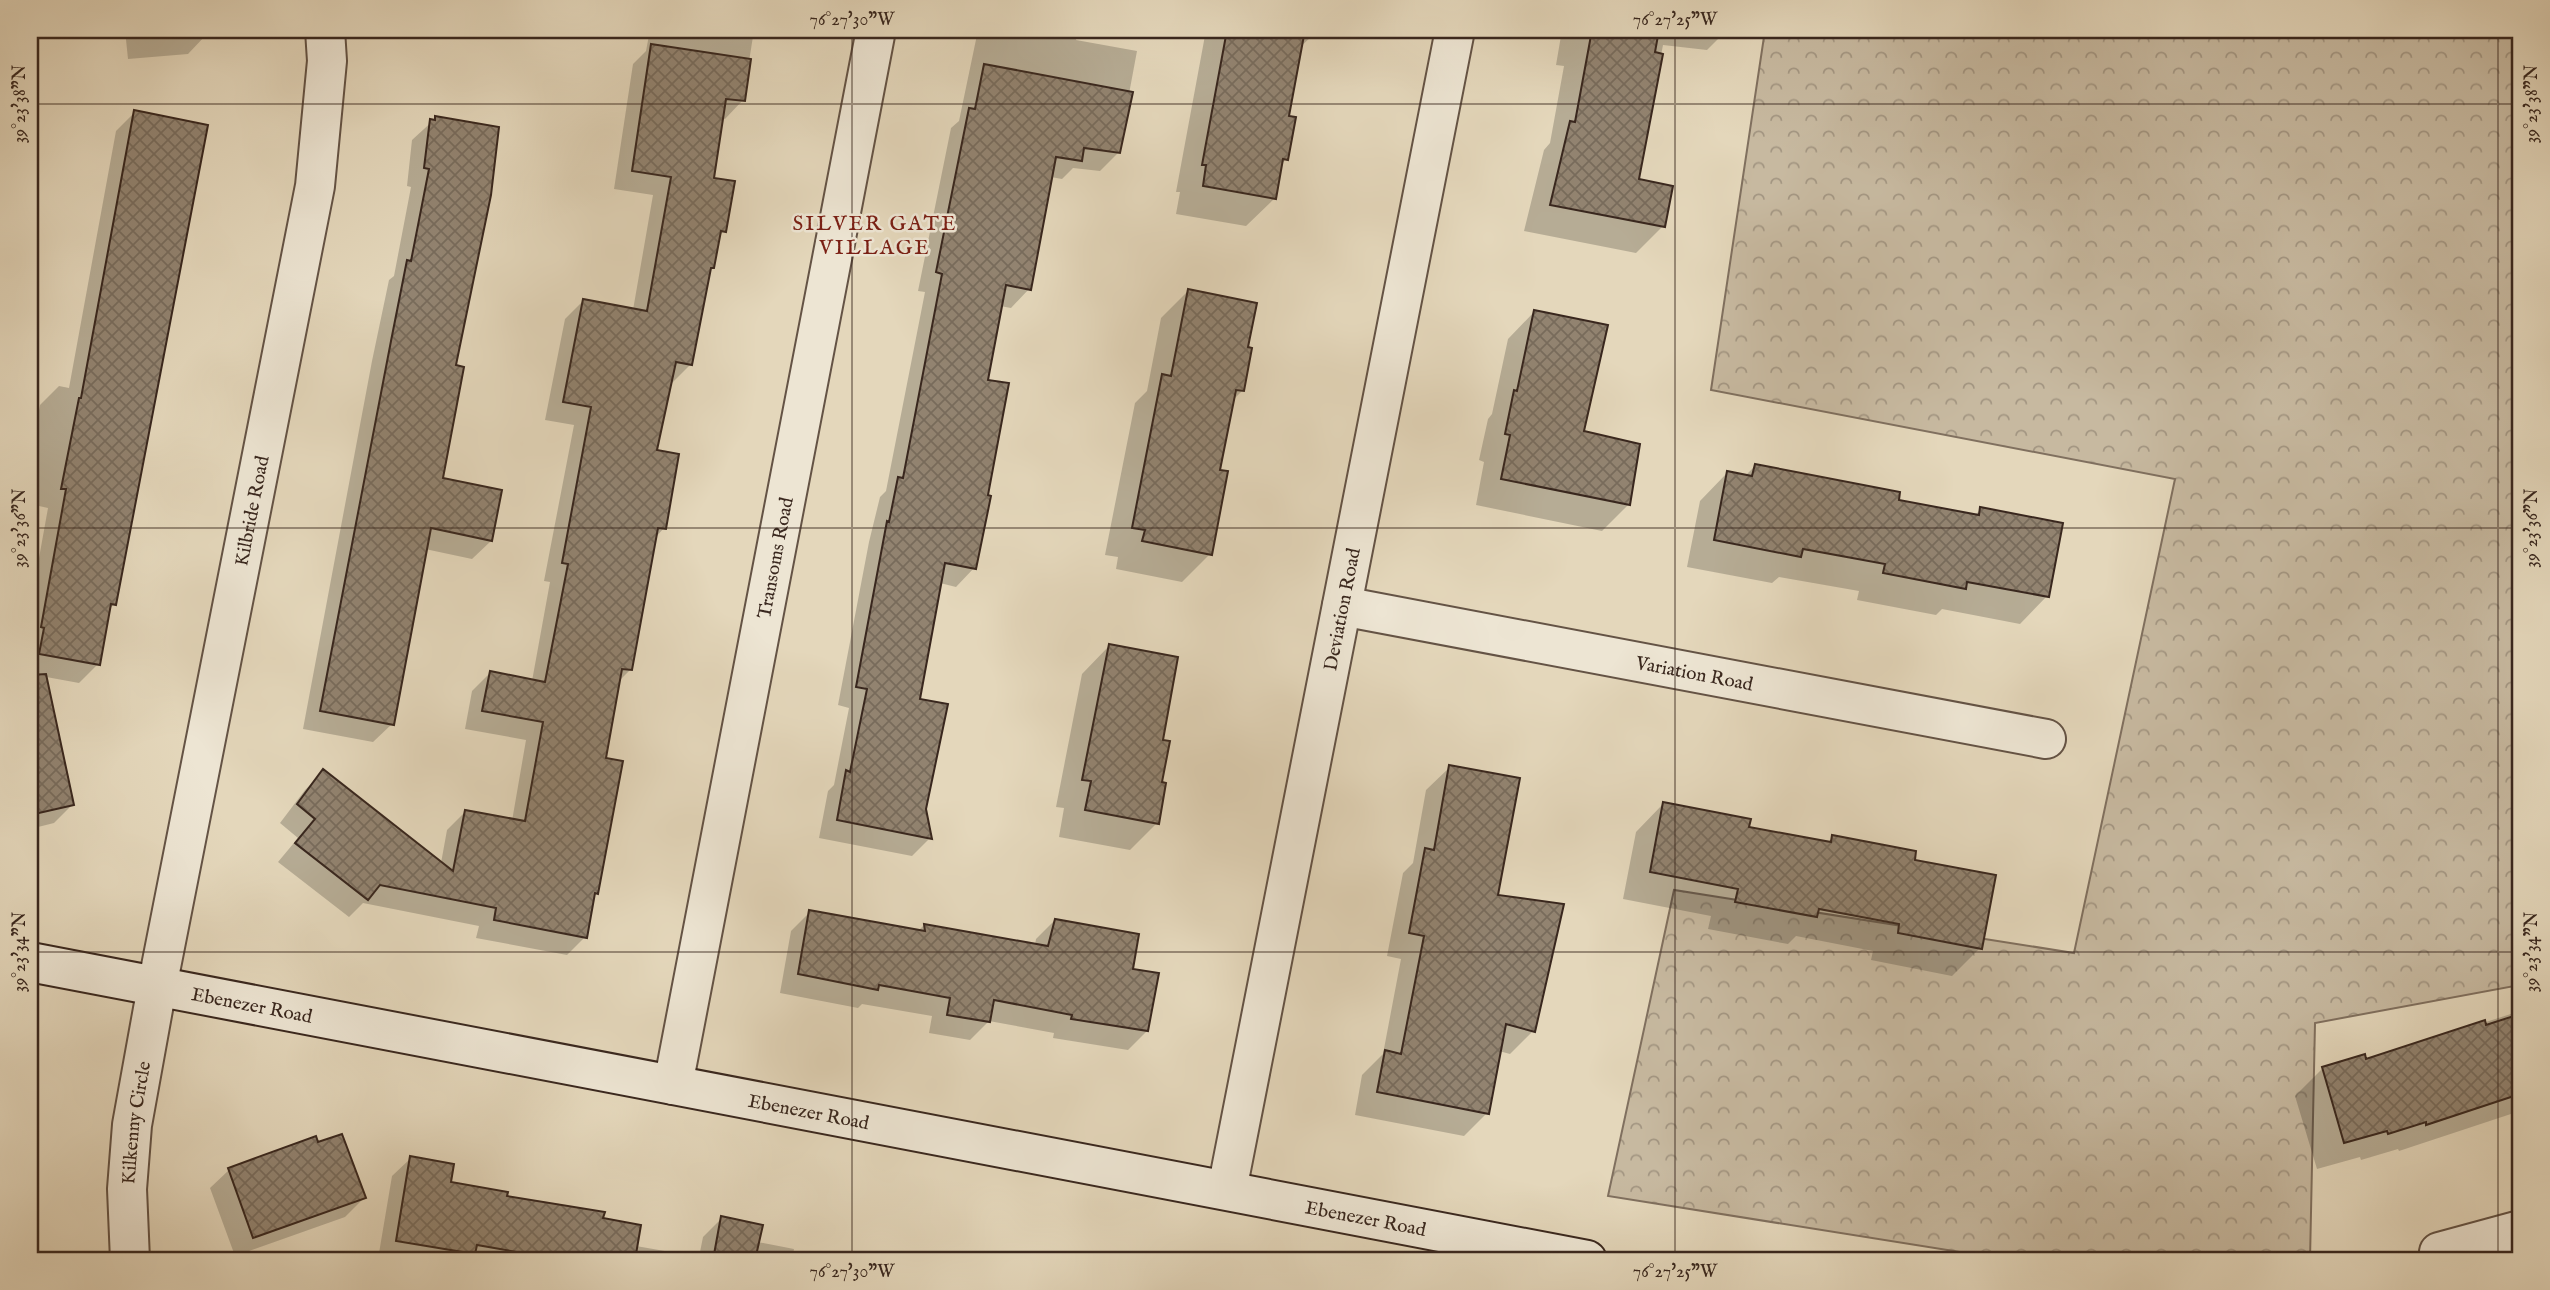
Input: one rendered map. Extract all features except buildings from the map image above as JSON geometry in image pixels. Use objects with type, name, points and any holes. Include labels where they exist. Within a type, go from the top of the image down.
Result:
[{"type":"street","name":"Kilbride Road","points":[[157,987],[315,186],[326,74],[325,30]]},
{"type":"street","name":"Transoms Road","points":[[673,1085],[876,30]]},
{"type":"street","name":"Deviation Road","points":[[1227,1190],[1454,30]]},
{"type":"street","name":"Variation Road","points":[[1342,606],[2046,739]]},
{"type":"street","name":"Ebenezer Road","points":[[30,962],[1587,1260]]},
{"type":"street","name":"Kilkenny Circle","points":[[130,1260],[127,1189],[132,1125],[157,987]]},
{"type":"street","points":[[2439,1252],[2520,1230]]},
{"type":"green space","points":[[1765,30],[2520,30],[2520,985],[2315,1023],[2310,1260],[2010,1260],[1608,1196],[1674,890],[2074,953],[2175,479],[1711,390]]},
{"type":"district","name":"SILVER GATE VILLAGE","points":[[875,235]]}]
